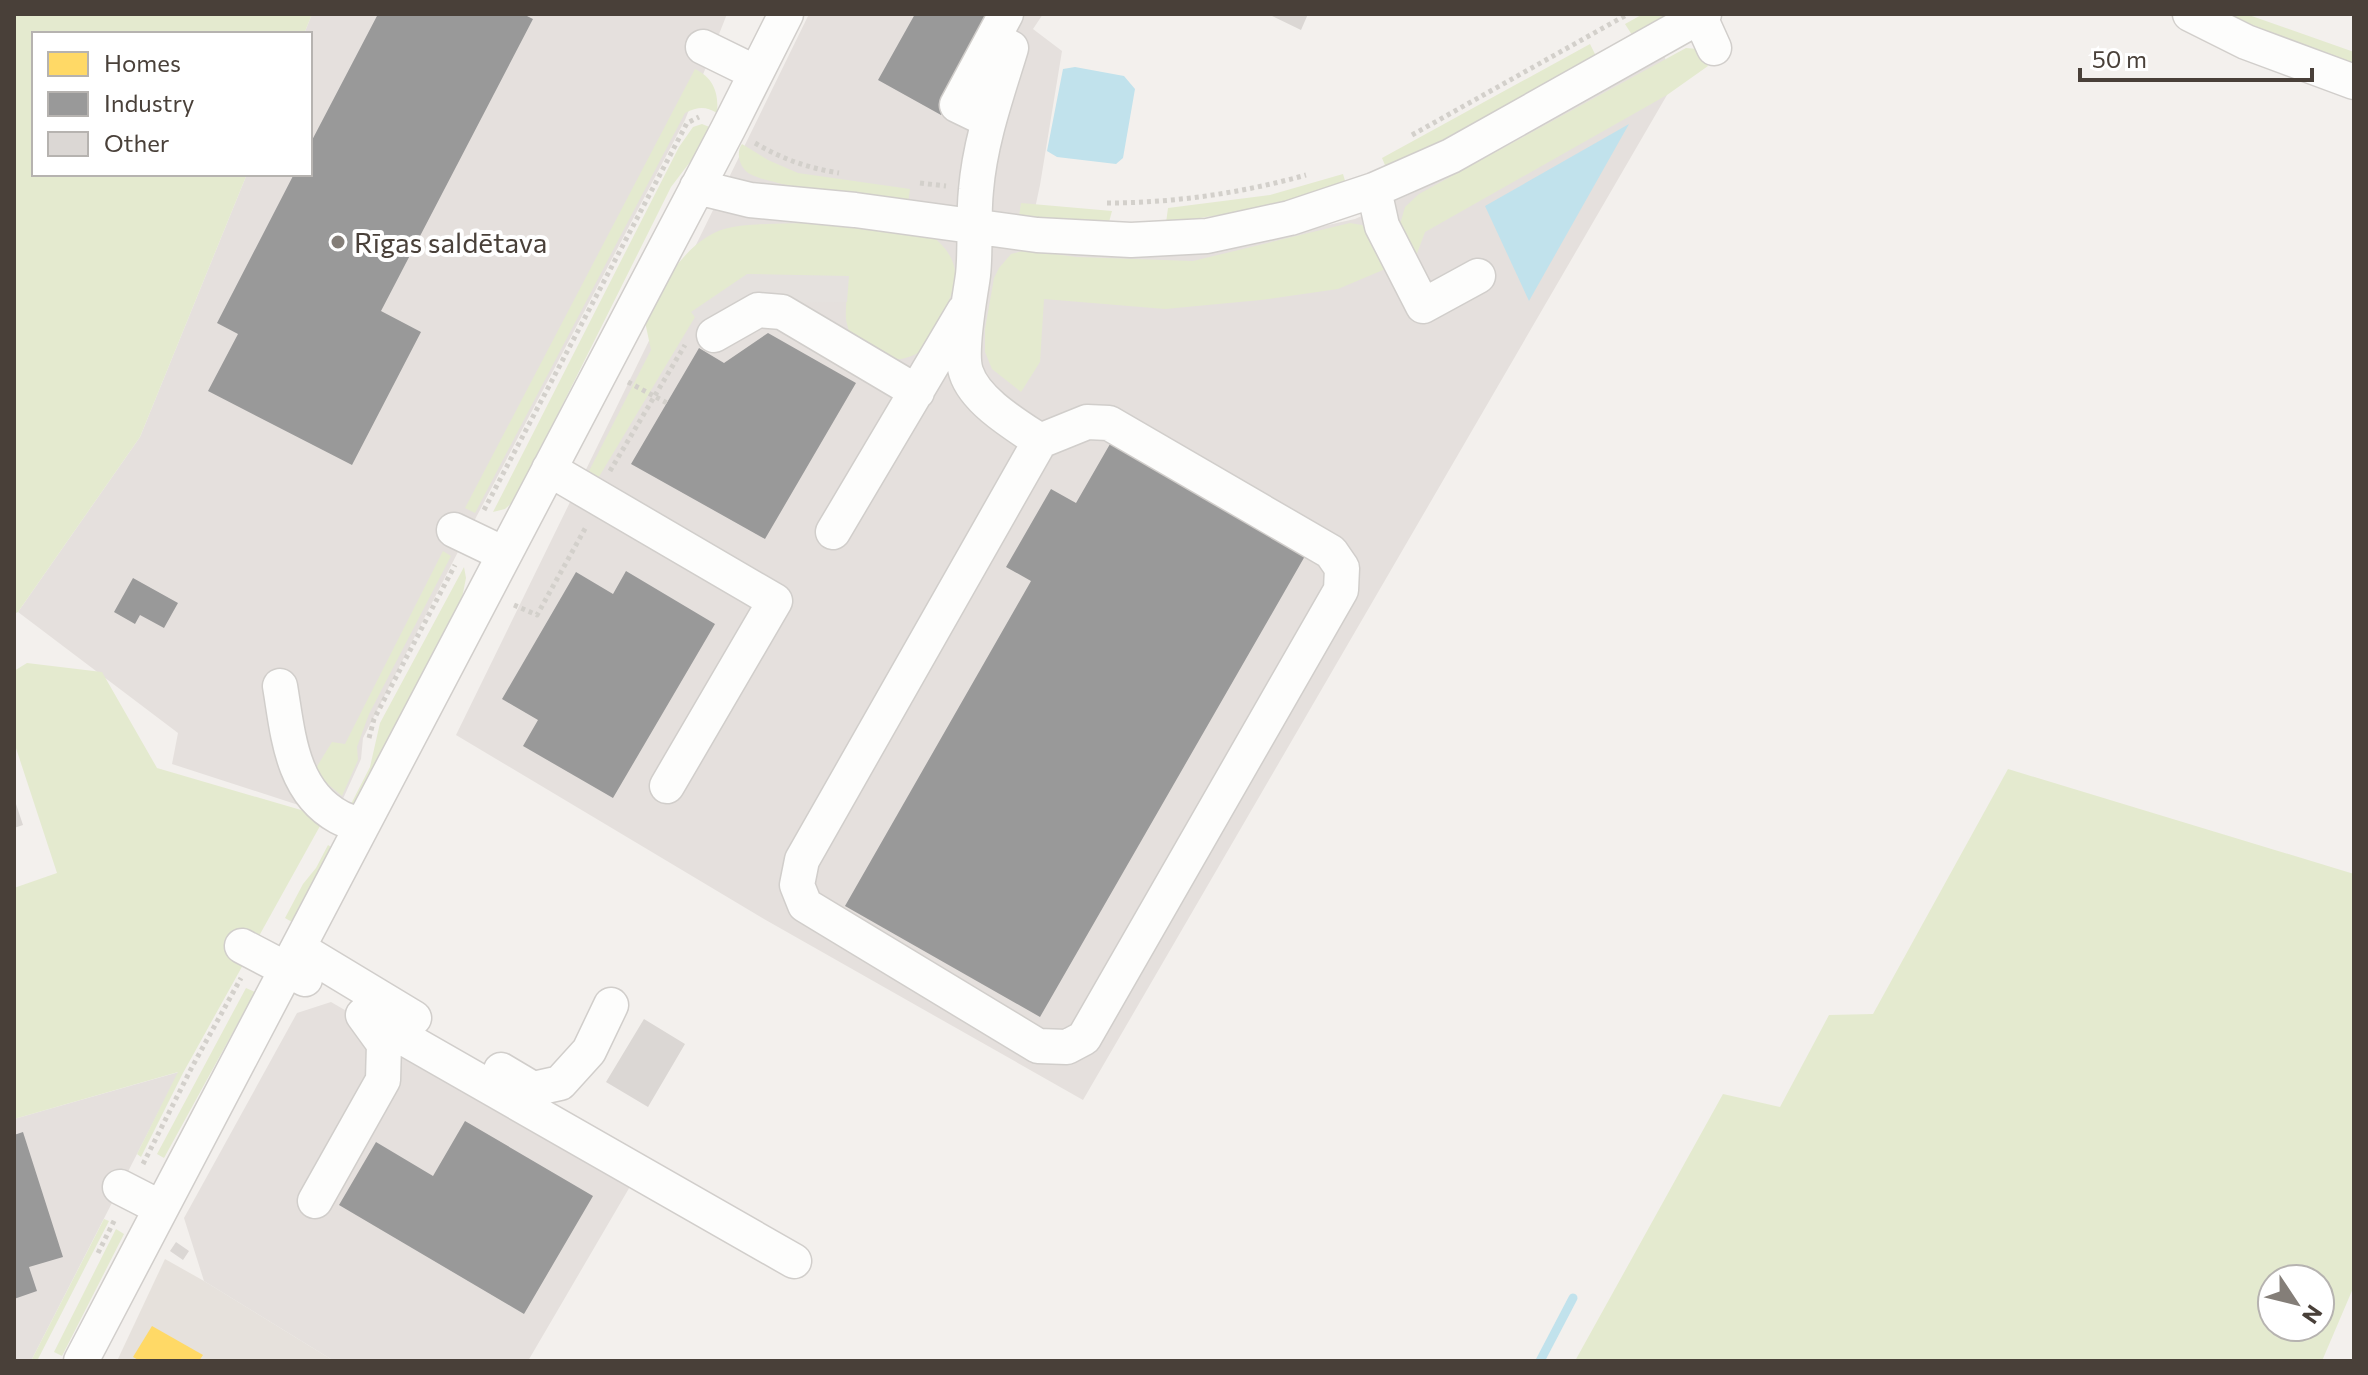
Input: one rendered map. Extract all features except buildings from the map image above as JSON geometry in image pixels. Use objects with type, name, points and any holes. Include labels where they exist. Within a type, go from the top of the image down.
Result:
[{"type":"street","points":[[81,1361],[786,14]]},
{"type":"street","points":[[2190,14],[2246,42],[2354,82]]},
{"type":"street","points":[[697,187],[750,200],[855,210],[1037,235],[1131,240],[1207,236],[1290,218],[1374,190],[1451,156],[1702,15],[1714,48]]},
{"type":"street","points":[[1000,26],[1011,48],[988,120],[976,190],[965,371],[977,392],[1005,417],[1040,441]]},
{"type":"street","points":[[703,47],[756,73]]},
{"type":"street","points":[[1374,190],[1382,226],[1423,306],[1478,276]]},
{"type":"street","points":[[833,532],[968,304]]},
{"type":"street","points":[[714,335],[758,310],[782,312],[917,392]]},
{"type":"street","points":[[1087,422],[1109,423],[1331,552],[1342,568],[1341,590],[1084,1038],[1067,1047],[1038,1046],[805,905],[797,885],[802,860],[1040,441],[1087,422]]},
{"type":"street","points":[[549,469],[775,601],[667,786]]},
{"type":"street","points":[[462,533],[504,554]]},
{"type":"street","points":[[280,686],[291,753],[311,795],[339,817],[362,825]]},
{"type":"street","points":[[249,950],[293,958],[533,1089],[560,1083],[589,1051],[611,1005]]},
{"type":"street","points":[[293,958],[367,1017],[794,1261]]},
{"type":"street","points":[[315,1201],[383,1080],[384,1044],[367,1017]]},
{"type":"street","points":[[124,1190],[161,1208]]},
{"type":"path","points":[[1400,141],[1628,14]]},
{"type":"path","points":[[368,745],[374,719],[462,533],[687,123],[694,118],[708,119]]},
{"type":"path","points":[[753,142],[812,169],[848,175]]},
{"type":"path","points":[[1095,203],[1199,197],[1249,190],[1319,172]]},
{"type":"path","points":[[919,183],[976,190]]},
{"type":"path","points":[[602,368],[667,403]]},
{"type":"path","points":[[94,1260],[124,1190],[192,1067],[249,950]]},
{"type":"shaded area","points":[[312,14],[727,14],[685,120],[363,738],[361,759],[342,801],[326,814],[172,764],[178,733],[18,612],[140,437],[246,176],[312,176],[312,32],[305,32]]},
{"type":"shaded area","points":[[809,14],[1043,14],[1033,29],[1062,51],[1027,246],[1149,256],[1224,248],[1355,219],[1415,192],[1665,55],[1667,95],[1083,1100],[764,919],[456,735]]},
{"type":"shaded area","points":[[747,274],[849,276],[847,302],[755,303],[707,333],[691,312]]},
{"type":"shaded area","points":[[331,1002],[635,1178],[528,1361],[334,1361],[204,1281],[184,1218],[297,1013]]},
{"type":"shaded area","points":[[179,1072],[31,1361],[14,1361],[14,1119]]},
{"type":"shaded area","points":[[165,1259],[204,1281],[334,1361],[117,1361]]},
{"type":"green space","points":[[14,14],[312,14],[305,32],[32,32],[32,176],[246,176],[140,437],[14,614]]},
{"type":"green space","points":[[1643,14],[1669,14],[1632,35],[1625,24]]},
{"type":"green space","points":[[2224,14],[2246,14],[2354,52],[2354,66],[2316,54]]},
{"type":"green space","points":[[1590,44],[1596,56],[1387,170],[1382,158]]},
{"type":"green space","points":[[1686,48],[1698,49],[1708,66],[1667,95],[1425,232],[1416,256],[1338,289],[1261,300],[1165,309],[1044,299],[1040,362],[1021,392],[992,369],[985,352],[985,329],[994,278],[1011,254],[1026,250],[1076,257],[1193,261],[1350,223],[1362,225],[1372,235],[1382,226],[1401,221],[1405,207],[1419,194]]},
{"type":"green space","points":[[695,69],[707,77],[714,87],[717,113],[701,108],[685,113],[475,513],[465,508]]},
{"type":"green space","points":[[702,124],[712,128],[671,187],[515,500],[505,509],[493,512],[679,147],[693,127]]},
{"type":"green space","points":[[742,144],[798,173],[910,189],[908,203],[798,187],[757,177],[747,172],[740,162]]},
{"type":"green space","points":[[1343,174],[1346,184],[1253,210],[1166,223],[1168,208],[1270,195]]},
{"type":"green space","points":[[1021,203],[1112,211],[1109,222],[1019,216]]},
{"type":"green space","points":[[808,223],[931,235],[942,246],[954,266],[954,287],[923,349],[909,357],[887,360],[858,344],[850,333],[846,319],[848,276],[692,312],[695,317],[597,480],[588,473],[651,350],[644,317],[660,289],[691,249],[718,231],[733,227]]},
{"type":"green space","points":[[443,551],[451,556],[369,714],[357,747],[358,760],[342,796],[323,780],[316,768],[332,742],[345,744]]},
{"type":"green space","points":[[464,567],[466,578],[462,598],[356,807],[351,804],[370,767],[380,723]]},
{"type":"green space","points":[[27,663],[102,672],[157,768],[325,817],[183,1073],[141,1157],[137,1154],[178,1072],[14,1119],[14,888],[57,873],[14,742],[14,671]]},
{"type":"green space","points":[[2008,769],[2354,874],[2354,1286],[2336,1328],[2336,1263],[2256,1263],[2256,1343],[2330,1343],[2322,1361],[1575,1361],[1723,1094],[1780,1107],[1829,1015],[1873,1014]]},
{"type":"green space","points":[[328,845],[334,849],[292,922],[285,918]]},
{"type":"green space","points":[[246,988],[255,992],[164,1158],[157,1154]]},
{"type":"green space","points":[[104,1219],[109,1221],[37,1361],[31,1361]]},
{"type":"green space","points":[[116,1229],[124,1234],[62,1356],[54,1352]]},
{"type":"water","points":[[1075,67],[1124,76],[1135,89],[1123,158],[1116,164],[1057,157],[1047,151],[1063,69]]},
{"type":"water","points":[[1629,124],[1529,301],[1485,206]]},
{"type":"waterway","points":[[1540,1361],[1573,1298]]},
{"type":"place","name":"Rīgas saldētava","points":[[338,242]]}]
